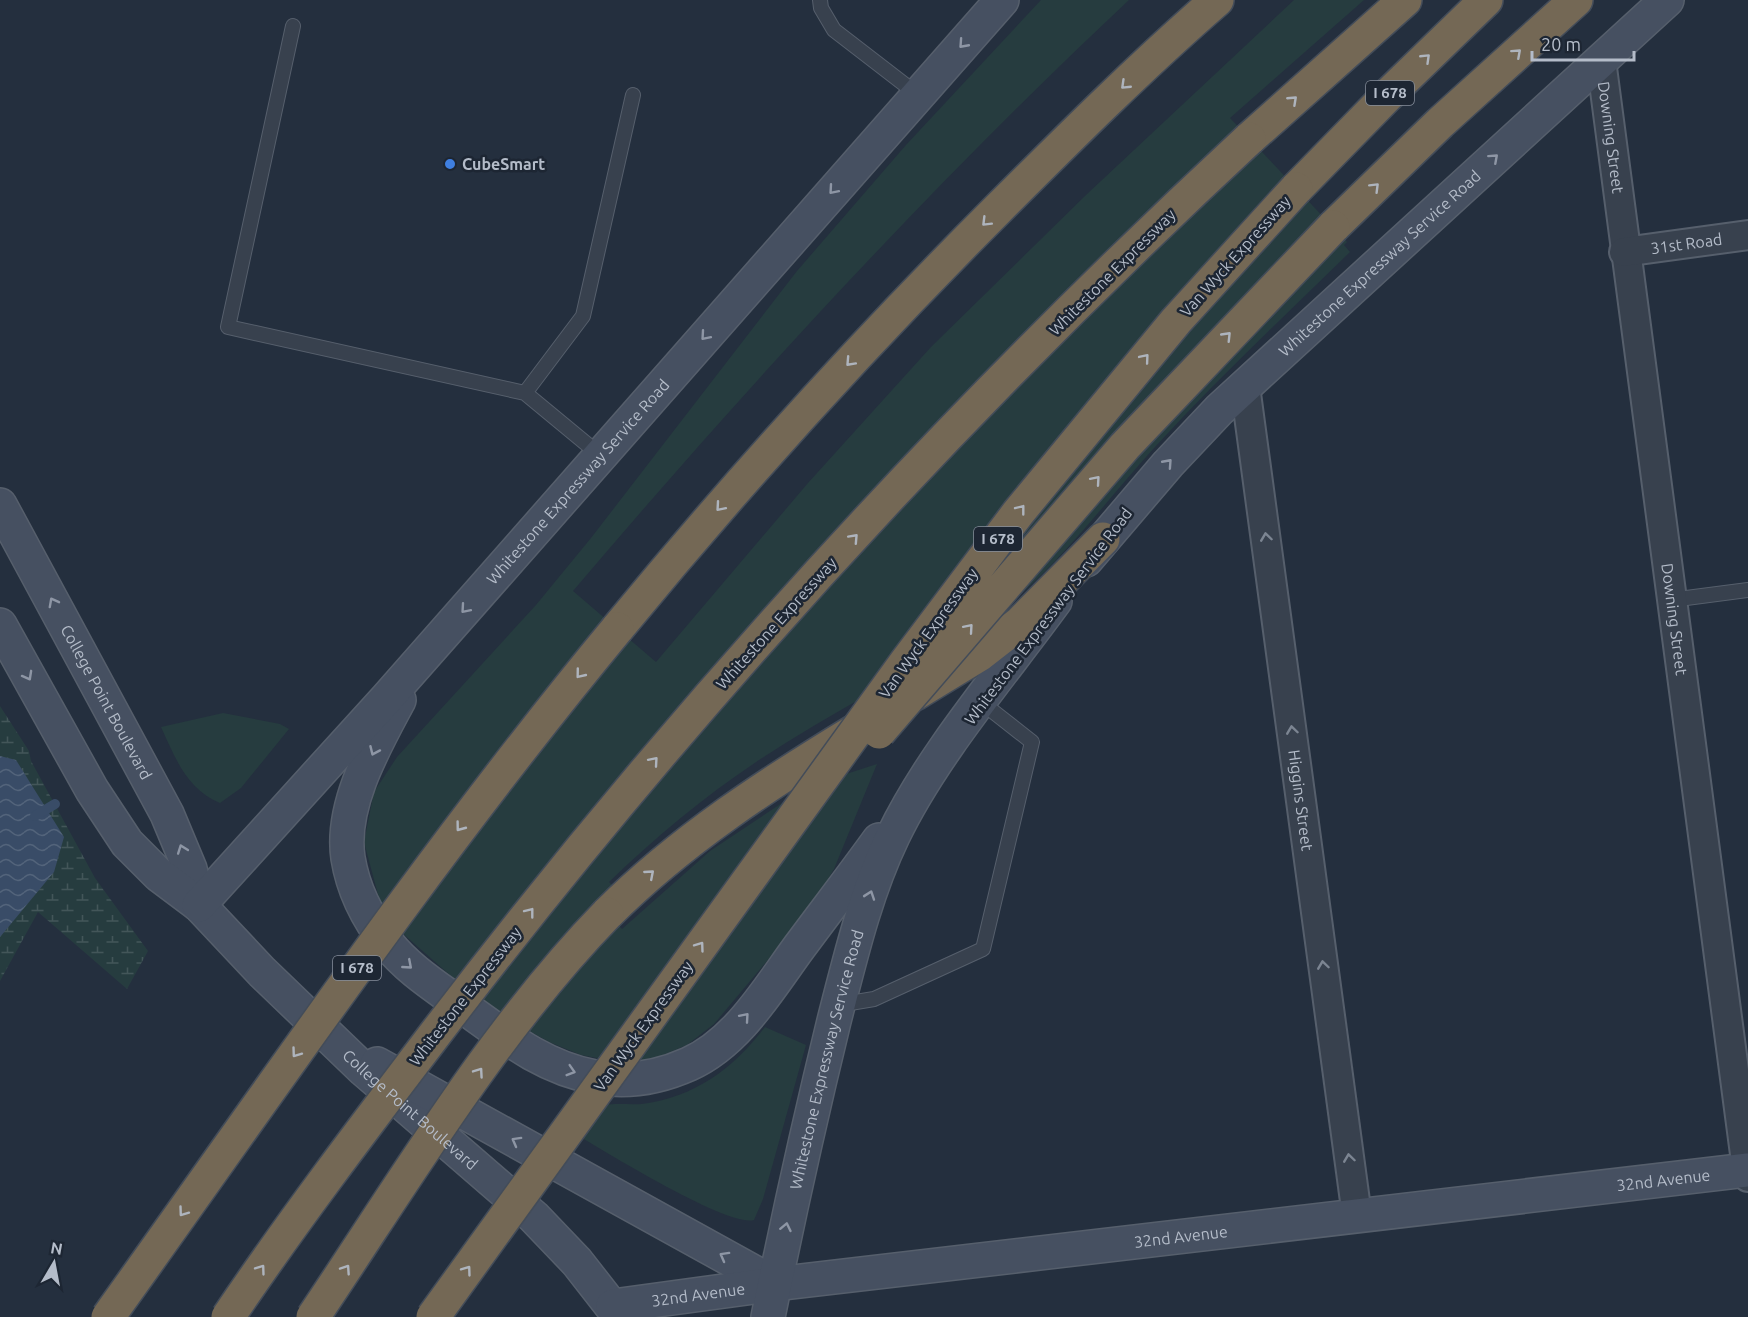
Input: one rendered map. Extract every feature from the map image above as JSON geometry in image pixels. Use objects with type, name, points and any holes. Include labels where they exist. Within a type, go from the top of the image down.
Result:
[{"type":"highway","name":"I 678","points":[[108,1317],[402,906],[505,767],[617,629],[770,450],[885,325],[1014,193],[1215,0]]},
{"type":"highway","name":"Whitestone Expressway","points":[[228,1317],[314,1195],[464,996],[612,810],[700,707],[949,436],[1130,253],[1250,140],[1405,0]]},
{"type":"highway","name":"Van Wyck Expressway","points":[[433,1317],[725,911],[1024,505],[1176,321],[1296,189],[1486,0]]},
{"type":"highway","points":[[725,911],[1125,446],[1333,227],[1440,123],[1576,0]]},
{"type":"highway","points":[[313,1317],[509,1030],[553,974],[607,914],[667,859],[736,807],[999,639],[1052,593],[1102,539]]},
{"type":"main road","name":"Whitestone Expressway Service Road","points":[[199,905],[433,645],[1002,0]]},
{"type":"main road","name":"Whitestone Expressway Service Road","points":[[768,1317],[804,1143],[865,908],[883,857],[902,817],[932,768],[1102,539],[1167,464],[1245,386],[1667,0]]},
{"type":"main road","name":"College Point Boulevard","points":[[0,504],[171,823],[190,869],[199,905]]},
{"type":"main road","name":"College Point Boulevard","points":[[0,625],[92,790],[117,830],[145,863],[199,905],[328,1037],[534,1217],[577,1262],[616,1312]]},
{"type":"main road","points":[[433,645],[398,701],[372,755],[354,802],[347,842],[354,883],[380,934],[411,968],[522,1047],[551,1064],[583,1075],[614,1079],[662,1074],[689,1064],[715,1048],[760,1001],[932,768]]},
{"type":"main road","points":[[328,1037],[775,1284]]},
{"type":"main road","name":"32nd Avenue","points":[[616,1312],[775,1284],[1748,1170]]},
{"type":"street","name":"Downing Street","points":[[1601,60],[1624,252],[1748,1177]]},
{"type":"street","name":"31st Road","points":[[1624,252],[1748,235]]},
{"type":"street","name":"Higgins Street","points":[[1245,386],[1357,1216]]},
{"type":"lane","points":[[820,0],[821,9],[834,30],[917,94]]},
{"type":"lane","points":[[293,26],[228,327],[525,393],[600,455]]},
{"type":"lane","points":[[525,393],[584,316],[633,95]]},
{"type":"lane","points":[[1671,600],[1748,590]]},
{"type":"lane","points":[[838,1005],[874,999],[983,949],[1032,742],[981,702]]},
{"type":"green space","points":[[1041,0],[1129,0],[984,141],[843,287],[706,438],[573,591],[656,662],[808,483],[931,347],[1086,195],[1294,0],[1364,0],[1230,118],[1347,242],[1344,245],[1350,252],[1227,372],[1139,465],[1075,540],[1023,592],[963,637],[748,767],[686,813],[609,882],[612,885],[596,903],[622,929],[710,851],[806,787],[877,764],[834,869],[809,911],[714,1024],[687,1045],[661,1056],[644,1060],[602,1059],[581,1055],[549,1042],[506,1018],[451,976],[384,917],[364,842],[374,792],[397,757],[536,605],[591,538],[797,271],[906,145]]},
{"type":"green space","points":[[0,706],[29,751],[31,761],[95,878],[148,951],[127,989],[38,912],[0,981]]},
{"type":"green space","points":[[223,713],[280,724],[289,729],[241,788],[220,803],[208,797],[190,781],[177,761],[161,727]]},
{"type":"green space","points":[[765,1027],[806,1045],[763,1199],[754,1220],[739,1219],[688,1198],[557,1123],[599,1106],[642,1104],[679,1095],[696,1088],[740,1056]]},
{"type":"water","points":[[0,756],[16,760],[64,837],[54,872],[0,937]]},
{"type":"waterway","points":[[35,816],[55,804]]},
{"type":"place","name":"CubeSmart","points":[[450,164]]}]
